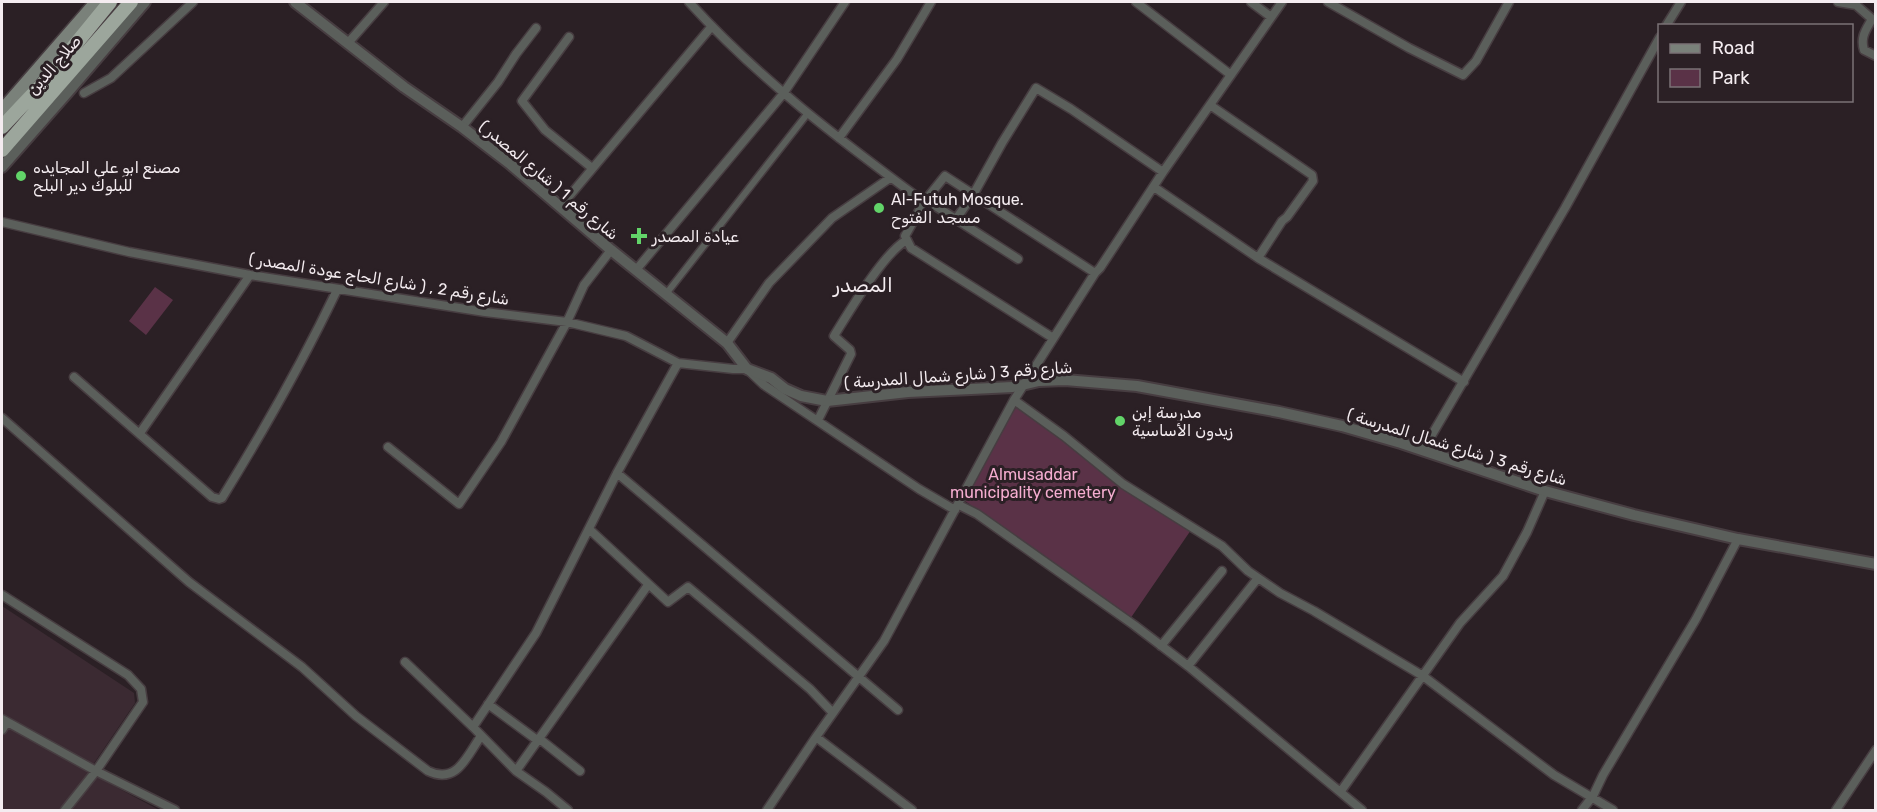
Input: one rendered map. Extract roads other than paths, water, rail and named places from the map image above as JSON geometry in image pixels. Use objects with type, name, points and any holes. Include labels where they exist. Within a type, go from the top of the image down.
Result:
[{"type":"highway","name":"صلاح الدين","points":[[2,128],[48,78],[110,2]]},
{"type":"highway","name":"صلاح الدين","points":[[2,150],[131,2]]},
{"type":"highway","points":[[75,44],[84,57]]},
{"type":"main road","points":[[2,110],[96,2]]},
{"type":"street","points":[[2,167],[145,2]]},
{"type":"street","points":[[84,93],[111,78],[193,2]]},
{"type":"street","name":"شارع رقم 1 ( شارع المصدر )","points":[[295,2],[404,87],[462,127],[561,206],[611,250],[727,343],[747,369],[764,385],[919,489],[957,508],[977,514],[1188,666],[1362,810]]},
{"type":"street","points":[[348,43],[384,2]]},
{"type":"street","points":[[689,2],[783,94],[890,178],[1018,260]]},
{"type":"street","points":[[636,270],[783,94],[844,2]]},
{"type":"street","points":[[839,138],[897,59],[931,2]]},
{"type":"street","points":[[1136,2],[1232,75]]},
{"type":"street","points":[[1251,2],[1271,17]]},
{"type":"street","points":[[767,810],[816,736],[884,641],[1014,400],[1053,338],[1163,172],[1282,2]]},
{"type":"street","points":[[1328,2],[1409,48],[1463,75],[1476,61],[1509,2]]},
{"type":"street","points":[[1667,24],[1680,2]]},
{"type":"street","points":[[1838,2],[1856,5],[1872,19],[1861,42],[1864,50],[1875,56]]},
{"type":"street","points":[[561,206],[712,27]]},
{"type":"street","points":[[462,127],[498,82],[536,28]]},
{"type":"street","points":[[569,37],[522,101],[545,130],[592,168]]},
{"type":"street","points":[[1423,450],[1565,208],[1658,39]]},
{"type":"street","points":[[956,219],[973,195],[1036,88],[1163,172]]},
{"type":"street","points":[[1210,105],[1312,175],[1313,181],[1282,221],[1258,258]]},
{"type":"street","points":[[666,294],[808,113]]},
{"type":"street","points":[[1053,338],[910,248],[905,236],[925,201],[945,176],[1095,273]]},
{"type":"street","points":[[727,343],[769,283],[832,218],[890,178]]},
{"type":"street","points":[[1154,187],[1258,258],[1464,382]]},
{"type":"street","name":"شارع رقم 2 , ( شارع الحاج عودة المصدر )","points":[[2,222],[129,252],[250,275],[485,312],[567,322],[626,336],[678,363],[747,369]]},
{"type":"street","points":[[818,420],[851,354],[850,350],[834,336],[896,246],[907,240]]},
{"type":"street","points":[[388,447],[459,504],[501,442],[567,322],[584,285],[611,250]]},
{"type":"street","points":[[140,433],[250,275]]},
{"type":"street","points":[[74,377],[212,497],[219,499],[222,498],[252,449],[338,290]]},
{"type":"street","points":[[473,727],[536,633],[573,556],[678,363]]},
{"type":"street","name":"شارع رقم 3 ( شارع شمال المدرسة )","points":[[747,369],[771,378],[785,389],[801,396],[827,401],[908,392],[1025,385],[1039,381],[1065,380],[1137,386],[1321,421],[1423,450],[1545,491],[1738,539],[1875,564]]},
{"type":"street","points":[[1014,400],[1064,436],[1123,484],[1222,546],[1258,578],[1423,676],[1554,775],[1593,796],[1613,810]]},
{"type":"street","points":[[2,418],[189,582],[302,667],[356,716],[428,771],[439,777],[452,775],[481,736]]},
{"type":"street","points":[[617,473],[898,710]]},
{"type":"street","points":[[1341,791],[1460,623],[1503,576],[1527,532],[1545,491]]},
{"type":"street","points":[[589,529],[668,602],[688,587],[810,689],[833,713]]},
{"type":"street","points":[[1582,810],[1593,796],[1603,775],[1696,620],[1738,539]]},
{"type":"street","points":[[1161,646],[1222,571]]},
{"type":"street","points":[[1188,666],[1258,578]]},
{"type":"street","points":[[516,771],[648,585]]},
{"type":"street","points":[[2,595],[128,675],[141,689],[143,702],[96,771],[65,810]]},
{"type":"street","points":[[405,662],[516,771],[568,810]]},
{"type":"street","points":[[488,704],[537,740],[541,740],[579,771]]},
{"type":"street","points":[[2,730],[4,721],[96,771],[175,810]]},
{"type":"street","points":[[816,736],[912,810]]},
{"type":"street","points":[[1836,810],[1875,750]]},
{"type":"place","name":"مصنع ابو علي المجايده للبلوك دير البلح","points":[[21,176]]},
{"type":"place","name":"Al-Futuh Mosque. مسجد الفتوح","points":[[879,208]]},
{"type":"place","name":"عيادة المصدر","points":[[639,236]]},
{"type":"place","name":"مدرسة إبن زيدون الأساسية","points":[[1120,421]]},
{"type":"district","name":"المصدر","points":[[863,285]]},
{"type":"park label","name":"Almusaddar municipality cemetery","points":[[1033,483]]}]
